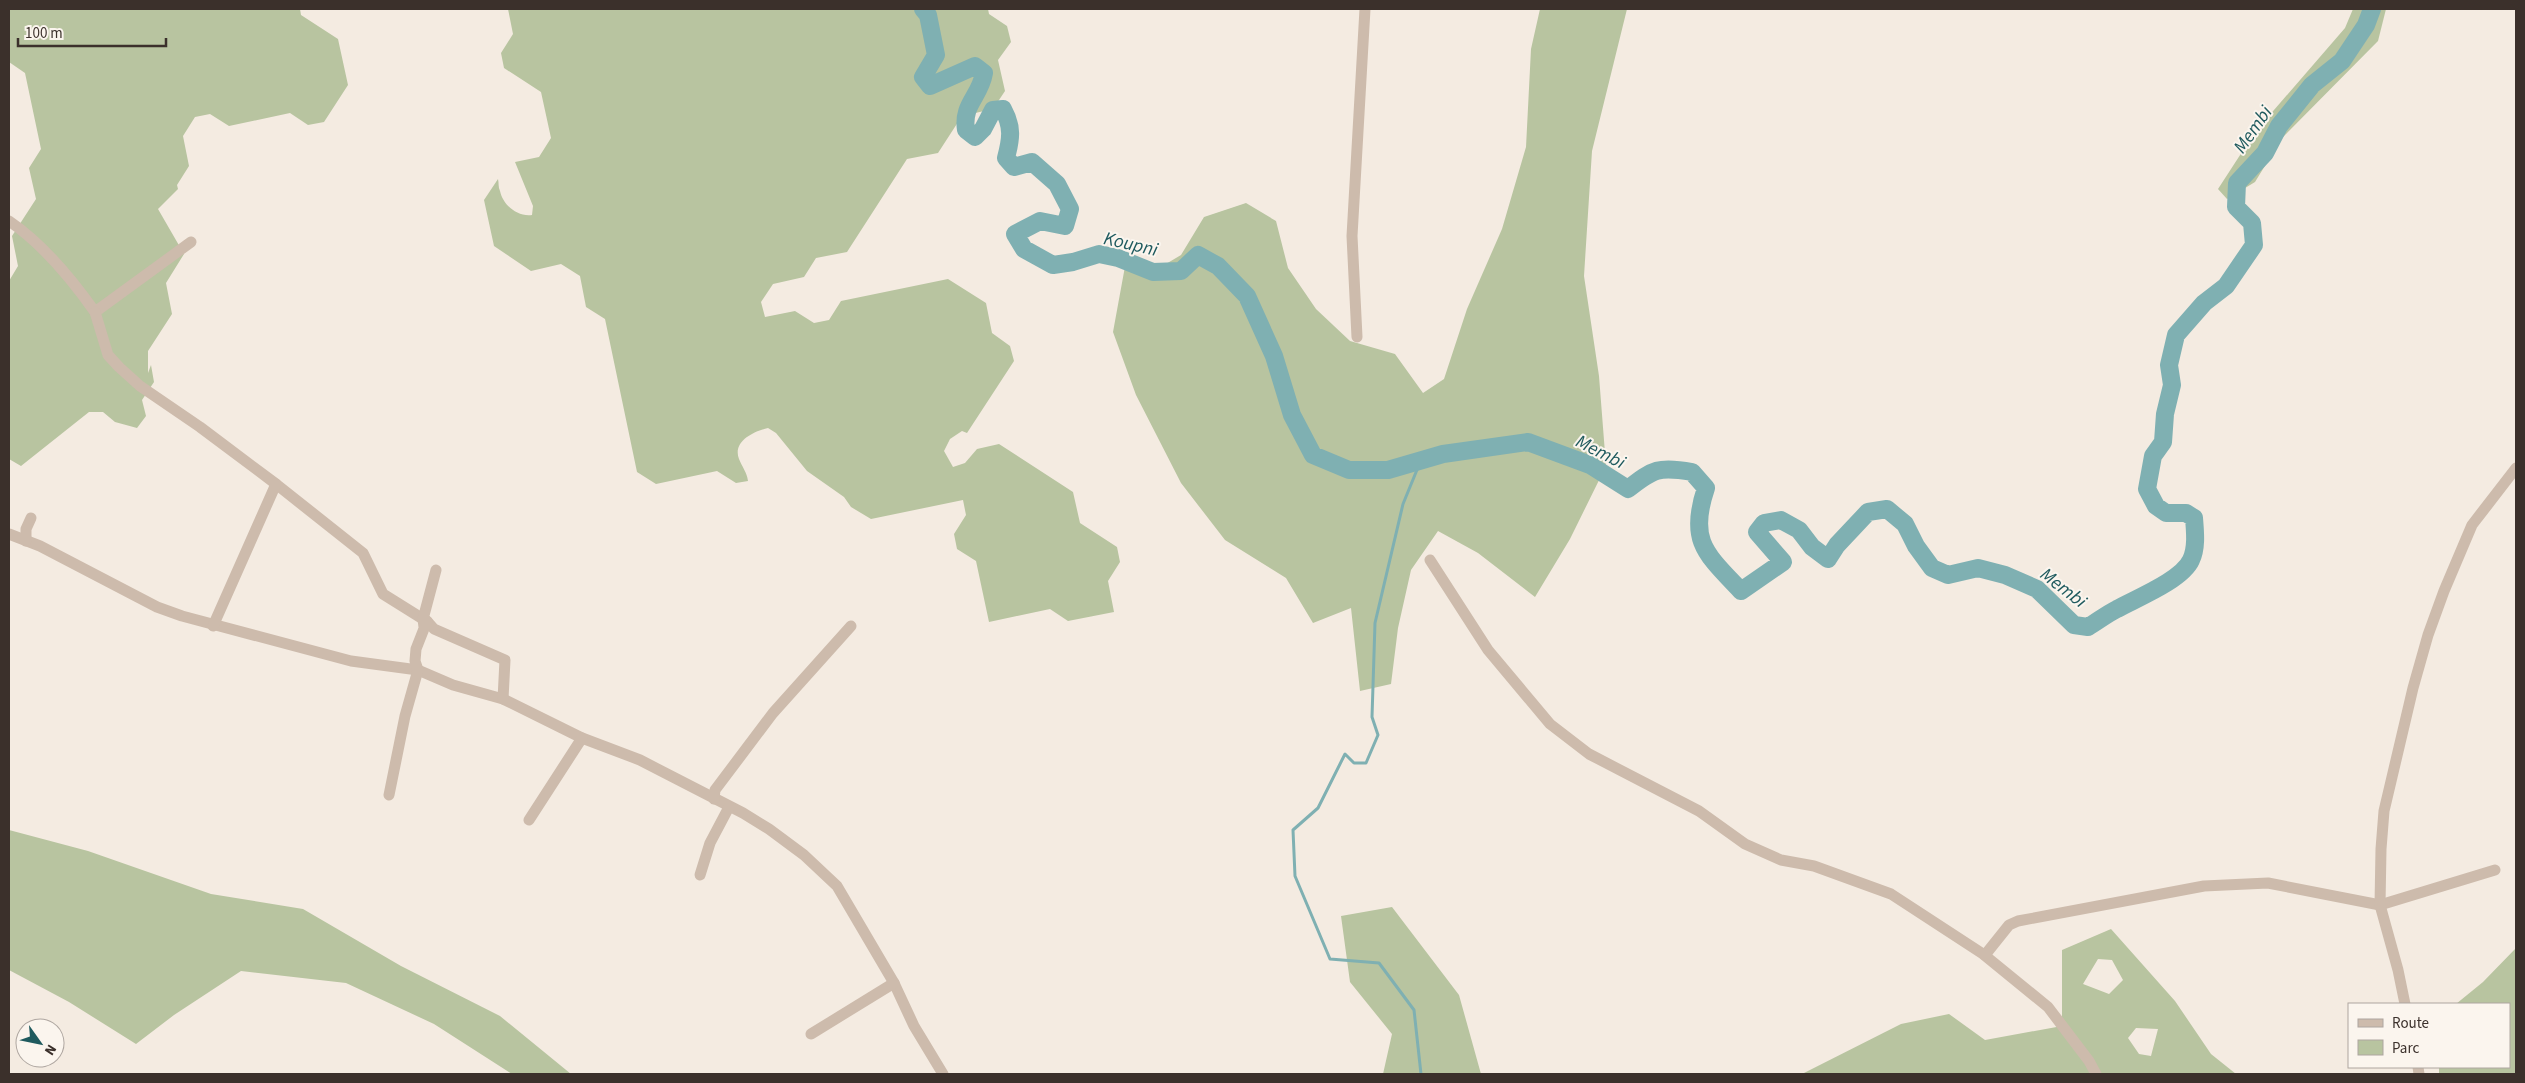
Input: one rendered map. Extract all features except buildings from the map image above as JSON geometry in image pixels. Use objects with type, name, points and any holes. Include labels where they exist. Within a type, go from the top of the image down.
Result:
[{"type":"street","points":[[1357,337],[1352,236],[1365,9]]},
{"type":"street","points":[[9,221],[36,242],[51,258],[94,312],[108,355],[140,386],[200,427],[363,553],[383,594],[425,620],[434,629],[505,660],[503,699]]},
{"type":"street","points":[[94,312],[191,242]]},
{"type":"street","points":[[2405,1003],[2398,970],[2380,905],[2384,811],[2413,688],[2428,635],[2458,555],[2472,525],[2516,468]]},
{"type":"street","points":[[213,626],[276,484]]},
{"type":"street","points":[[26,541],[26,529],[30,518]]},
{"type":"street","points":[[9,534],[40,546],[157,607],[213,626],[351,661],[418,670],[452,685],[503,699],[582,738],[640,760],[769,829],[804,855],[837,886],[894,983],[914,1026],[943,1074]]},
{"type":"street","points":[[1430,560],[1488,650],[1550,724],[1589,754],[1699,811],[1745,844],[1781,860],[1814,866],[1891,894],[1985,955],[2048,1007],[2089,1061],[2096,1074]]},
{"type":"street","points":[[390,795],[405,716],[418,670],[415,661],[416,649],[425,620],[436,570]]},
{"type":"street","points":[[714,799],[715,790],[772,713],[851,626]]},
{"type":"street","points":[[529,820],[582,738]]},
{"type":"street","points":[[700,875],[710,842],[729,807]]},
{"type":"street","points":[[1985,955],[2009,924],[2018,920],[2204,886],[2268,883],[2380,905],[2495,870]]},
{"type":"street","points":[[810,1034],[894,983]]},
{"type":"green space","points":[[9,9],[300,9],[301,15],[338,39],[348,85],[324,122],[308,125],[290,113],[229,126],[210,114],[195,117],[183,136],[189,166],[177,185],[178,189],[158,209],[184,254],[166,283],[172,314],[148,351],[148,373],[151,365],[154,382],[142,400],[146,416],[137,428],[115,422],[103,412],[89,412],[21,466],[9,459],[9,281],[18,266],[12,236],[36,199],[29,168],[41,149],[25,73],[9,62]]},
{"type":"green space","points":[[508,9],[988,9],[989,14],[1007,26],[1011,42],[998,60],[1005,91],[993,109],[962,116],[938,153],[907,159],[847,252],[816,258],[804,277],[773,284],[761,302],[765,317],[795,311],[814,323],[829,320],[841,301],[948,279],[986,303],[992,333],[1010,346],[1014,361],[967,433],[962,431],[950,439],[944,451],[953,467],[965,463],[977,449],[999,444],[1073,492],[1080,523],[1117,547],[1120,562],[1108,581],[1114,612],[1068,621],[1050,609],[989,622],[976,561],[957,549],[954,534],[966,515],[963,500],[871,519],[851,507],[844,497],[807,471],[776,433],[768,428],[751,434],[739,447],[739,459],[746,472],[748,481],[736,483],[717,471],[656,484],[637,472],[605,319],[586,307],[580,276],[561,264],[531,271],[494,246],[484,200],[498,179],[499,188],[507,205],[521,214],[532,215],[533,206],[515,162],[539,157],[551,138],[541,92],[504,68],[501,53],[513,34]]},
{"type":"green space","points":[[1540,9],[1627,9],[1592,151],[1584,276],[1599,376],[1606,466],[1570,539],[1535,597],[1478,553],[1438,531],[1411,570],[1398,628],[1391,684],[1360,691],[1351,608],[1313,623],[1286,578],[1225,540],[1181,483],[1136,395],[1113,332],[1126,261],[1149,274],[1181,255],[1204,217],[1246,203],[1276,221],[1288,268],[1316,309],[1350,341],[1395,354],[1423,393],[1444,379],[1467,309],[1502,229],[1526,147],[1531,49]]},
{"type":"green space","points":[[2353,9],[2386,9],[2378,41],[2282,138],[2255,182],[2227,199],[2218,189],[2255,132],[2345,28]]},
{"type":"green space","points":[[9,830],[88,851],[211,894],[303,909],[401,966],[500,1016],[571,1074],[512,1074],[434,1024],[346,983],[241,971],[174,1015],[136,1044],[69,1002],[9,970]]},
{"type":"green space","points":[[1392,907],[1459,995],[1481,1074],[1383,1074],[1392,1034],[1350,982],[1341,916]]},
{"type":"green space","points":[[2111,929],[2175,1001],[2211,1054],[2236,1074],[1802,1074],[1901,1024],[1949,1014],[1985,1040],[2062,1026],[2062,950]],"holes":[[[2098,959],[2112,960],[2123,980],[2109,994],[2083,984]],[[2136,1028],[2158,1029],[2151,1056],[2139,1054],[2128,1038]]]},
{"type":"green space","points":[[2516,948],[2516,1074],[2439,1074],[2439,1068],[2510,1068],[2510,1003],[2457,1003],[2483,982]]},
{"type":"waterway","name":"Membi","points":[[923,9],[928,15],[936,55],[923,77],[930,86],[975,66],[984,73],[969,107],[965,121],[966,130],[975,137],[983,129],[993,110],[1003,109],[1010,127],[1006,158],[1014,167],[1032,162],[1057,184],[1070,209],[1065,226],[1040,221],[1015,234],[1024,249],[1053,265],[1073,262],[1099,254],[1118,258],[1153,272],[1181,271],[1198,255],[1218,266],[1247,296],[1274,356],[1292,415],[1313,455],[1349,470],[1388,470],[1443,454],[1528,442],[1590,465],[1628,489],[1651,473],[1664,469],[1692,472],[1706,488],[1699,521],[1700,534],[1704,546],[1718,567],[1741,591],[1783,562],[1757,532],[1764,523],[1781,520],[1799,530],[1812,547],[1828,559],[1837,545],[1868,512],[1887,509],[1905,524],[1916,546],[1932,568],[1948,575],[1978,568],[2005,575],[2037,589],[2074,625],[2088,627],[2113,611],[2169,581],[2178,575],[2191,560],[2195,545],[2194,518],[2186,513],[2166,513],[2156,506],[2147,489],[2153,456],[2163,442],[2165,414],[2172,385],[2169,365],[2176,335],[2204,303],[2226,286],[2254,245],[2252,223],[2236,207],[2237,183],[2265,153],[2279,126],[2312,85],[2342,61],[2366,25],[2372,9]]},
{"type":"waterway","points":[[1421,460],[1403,504],[1375,623],[1372,717],[1378,735],[1366,763],[1354,763],[1345,754],[1318,808],[1293,830],[1295,876],[1330,959],[1379,963],[1414,1010],[1421,1074]]},
{"type":"water label","name":"Koupni","points":[[1131,243]]}]
